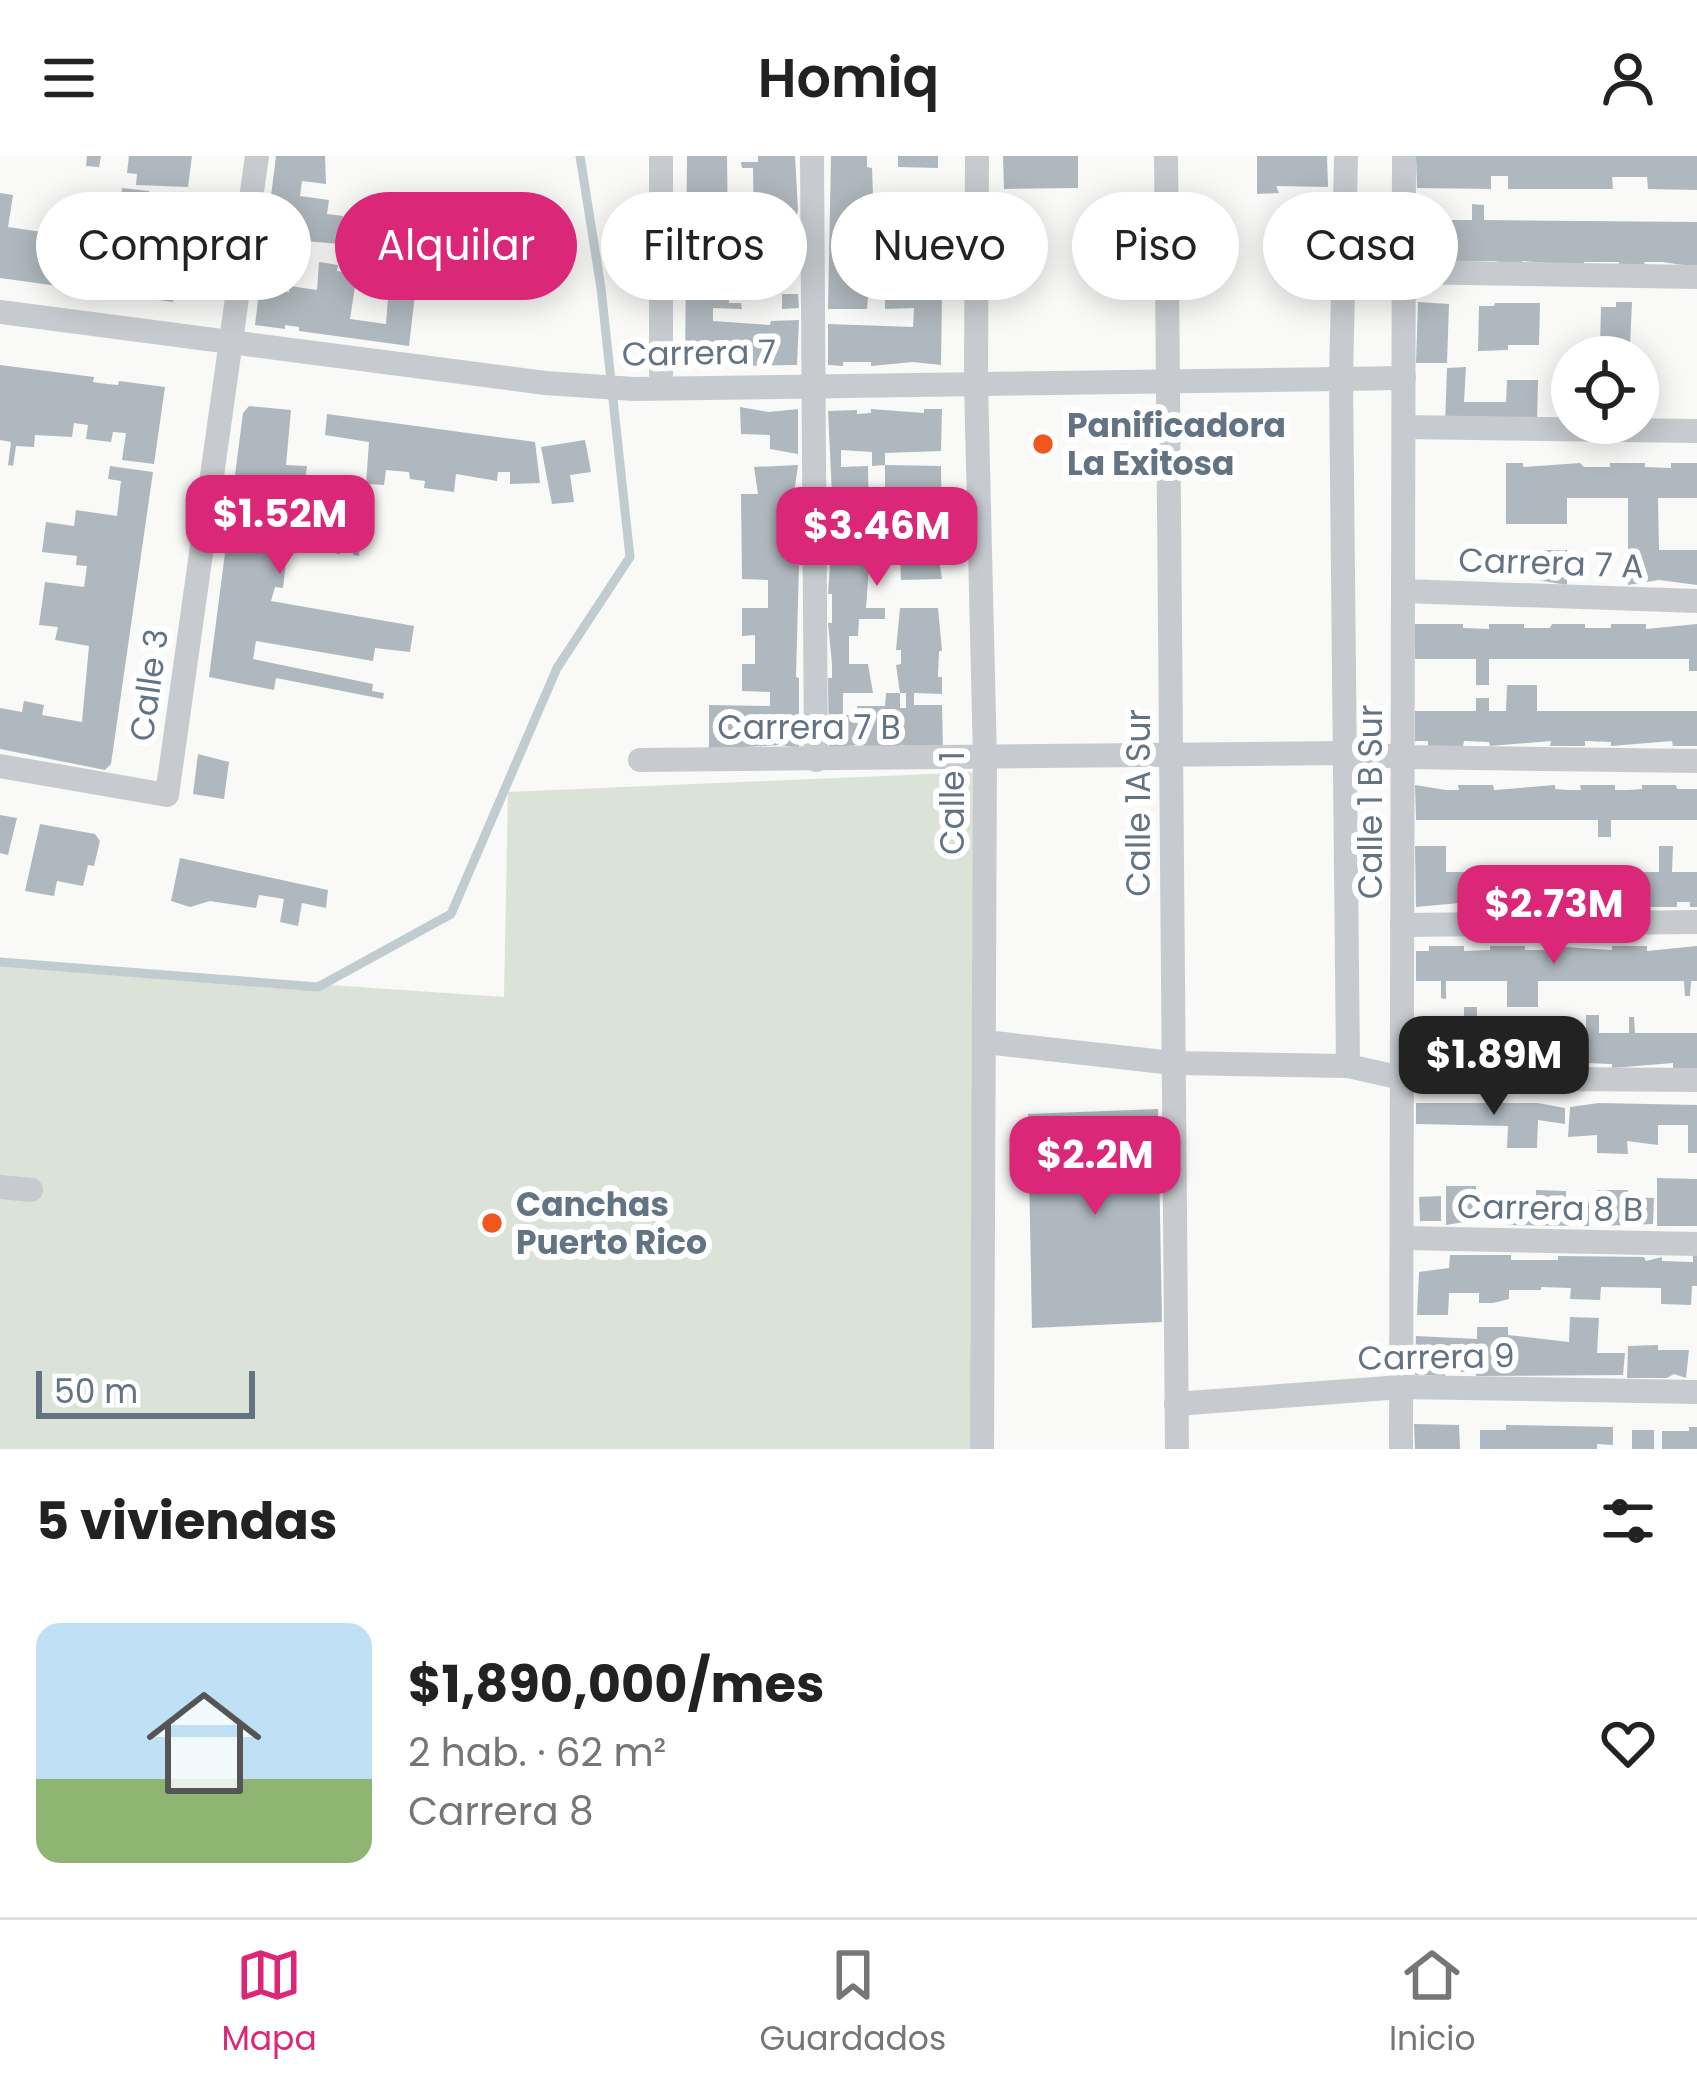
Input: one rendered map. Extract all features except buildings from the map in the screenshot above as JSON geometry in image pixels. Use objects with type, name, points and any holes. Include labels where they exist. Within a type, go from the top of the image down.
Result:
[{"type":"street","name":"Calle 3","points":[[0,766],[167,795],[257,156]]},
{"type":"street","points":[[661,156],[661,387]]},
{"type":"street","points":[[812,156],[816,760]]},
{"type":"street","name":"Calle 1","points":[[977,156],[976,383],[985,759],[982,1449]]},
{"type":"street","name":"Calle 1A Sur","points":[[1166,156],[1177,1449]]},
{"type":"street","name":"Calle 1 B Sur","points":[[1346,156],[1341,378],[1348,1066]]},
{"type":"street","name":"Calle 1 B Sur","points":[[1404,156],[1404,192]]},
{"type":"street","points":[[1458,273],[1697,277]]},
{"type":"street","name":"Calle 1 B Sur","points":[[1401,1449],[1404,300]]},
{"type":"street","name":"Carrera 7","points":[[0,312],[545,383],[634,389],[1404,378]]},
{"type":"street","points":[[1404,427],[1697,431]]},
{"type":"street","name":"Carrera 7 A","points":[[1403,592],[1697,602]]},
{"type":"street","name":"Carrera 7 B","points":[[640,760],[1345,753],[1697,761]]},
{"type":"street","points":[[1402,925],[1697,922]]},
{"type":"street","points":[[985,1042],[1173,1063],[1348,1066],[1402,1078],[1697,1080]]},
{"type":"street","points":[[0,1186],[32,1190]]},
{"type":"street","name":"Carrera 8 B","points":[[1402,1238],[1697,1244]]},
{"type":"street","name":"Carrera 9","points":[[1177,1404],[1401,1387],[1697,1392]]},
{"type":"shaded area","name":"Canchas Puerto Rico","points":[[978,772],[988,1449],[0,1449],[0,962],[504,997],[508,792]]},
{"type":"waterway","points":[[0,962],[318,987],[451,914],[557,668],[630,557],[601,288],[580,156]]},
{"type":"place","name":"Panificadora La Exitosa","points":[[1043,444]]},
{"type":"place","name":"Canchas Puerto Rico","points":[[492,1223]]}]
